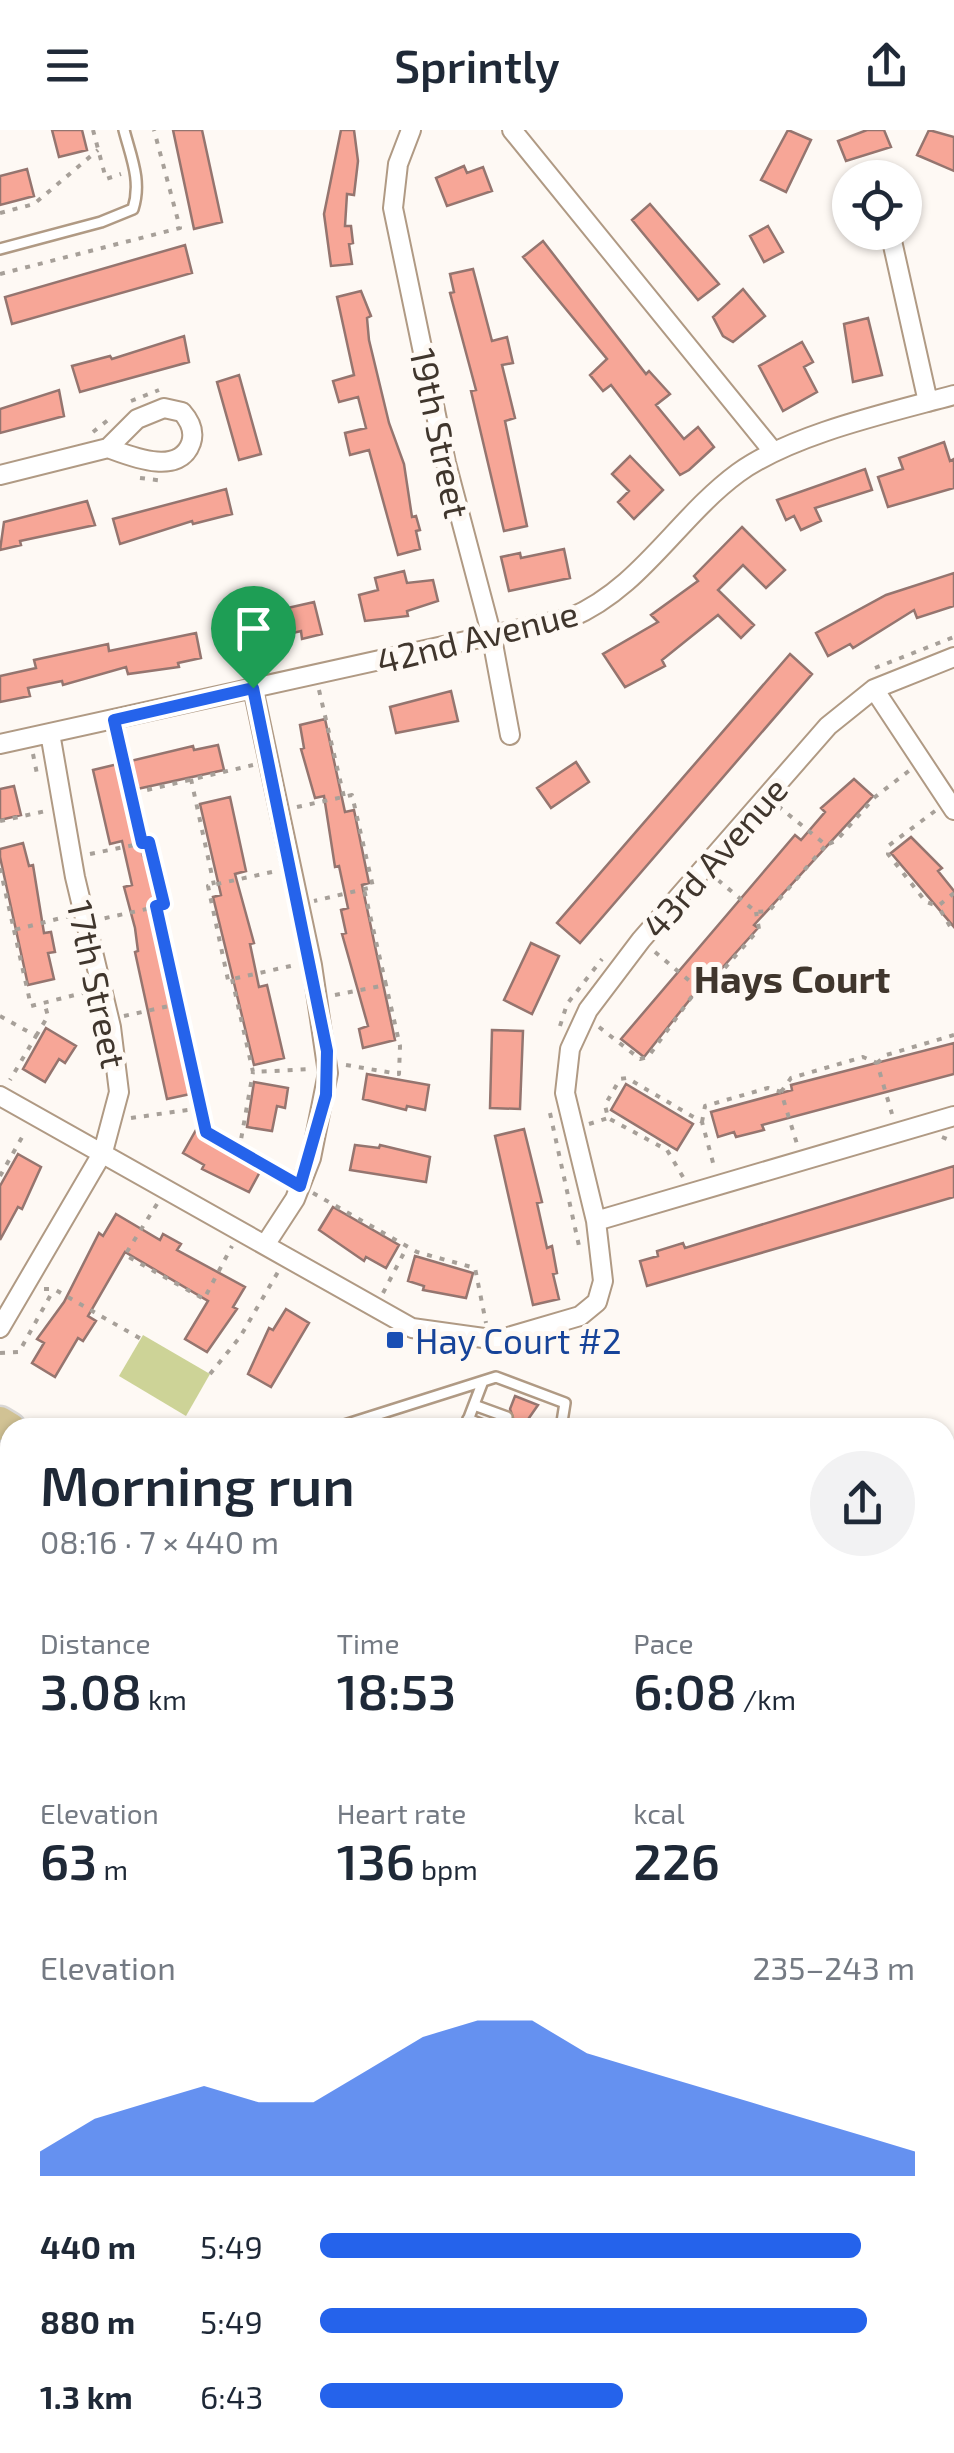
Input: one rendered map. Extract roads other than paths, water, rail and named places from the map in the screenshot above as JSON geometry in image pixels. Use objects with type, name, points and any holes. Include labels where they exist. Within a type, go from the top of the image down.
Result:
[{"type":"street","name":"19th Street","points":[[411,130],[398,164],[393,208],[446,463],[491,632],[510,735]]},
{"type":"street","points":[[512,130],[772,450]]},
{"type":"street","points":[[894,250],[928,402]]},
{"type":"street","name":"42nd Avenue","points":[[0,744],[491,632],[570,618],[590,610],[642,569],[735,475],[772,450],[954,394]]},
{"type":"street","points":[[0,475],[108,448]]},
{"type":"street","name":"43rd Avenue","points":[[264,1254],[412,1328],[476,1341],[498,1340],[561,1325],[597,1302],[603,1281],[596,1221],[571,1126],[566,1071],[584,1016],[641,940],[869,682],[954,657]]},
{"type":"street","points":[[869,682],[951,806]]},
{"type":"street","points":[[0,1097],[102,1152],[264,1254],[306,1192],[328,1068],[312,961],[253,688]]},
{"type":"street","name":"17th Street","points":[[1,1326],[102,1152],[119,1092],[109,1019],[78,919],[72,858],[50,733]]},
{"type":"street","points":[[596,1221],[954,1116]]},
{"type":"lane","points":[[0,248],[101,222],[133,209],[138,194],[136,170],[124,130]]},
{"type":"lane","points":[[366,1418],[496,1377],[565,1403],[563,1418]]},
{"type":"lane","points":[[469,1418],[482,1381]]},
{"type":"lane","points":[[474,1405],[506,1417]]},
{"type":"place","name":"Hay Court #2","points":[[395,1340]]},
{"type":"district","name":"Hays Court","points":[[792,978]]}]
